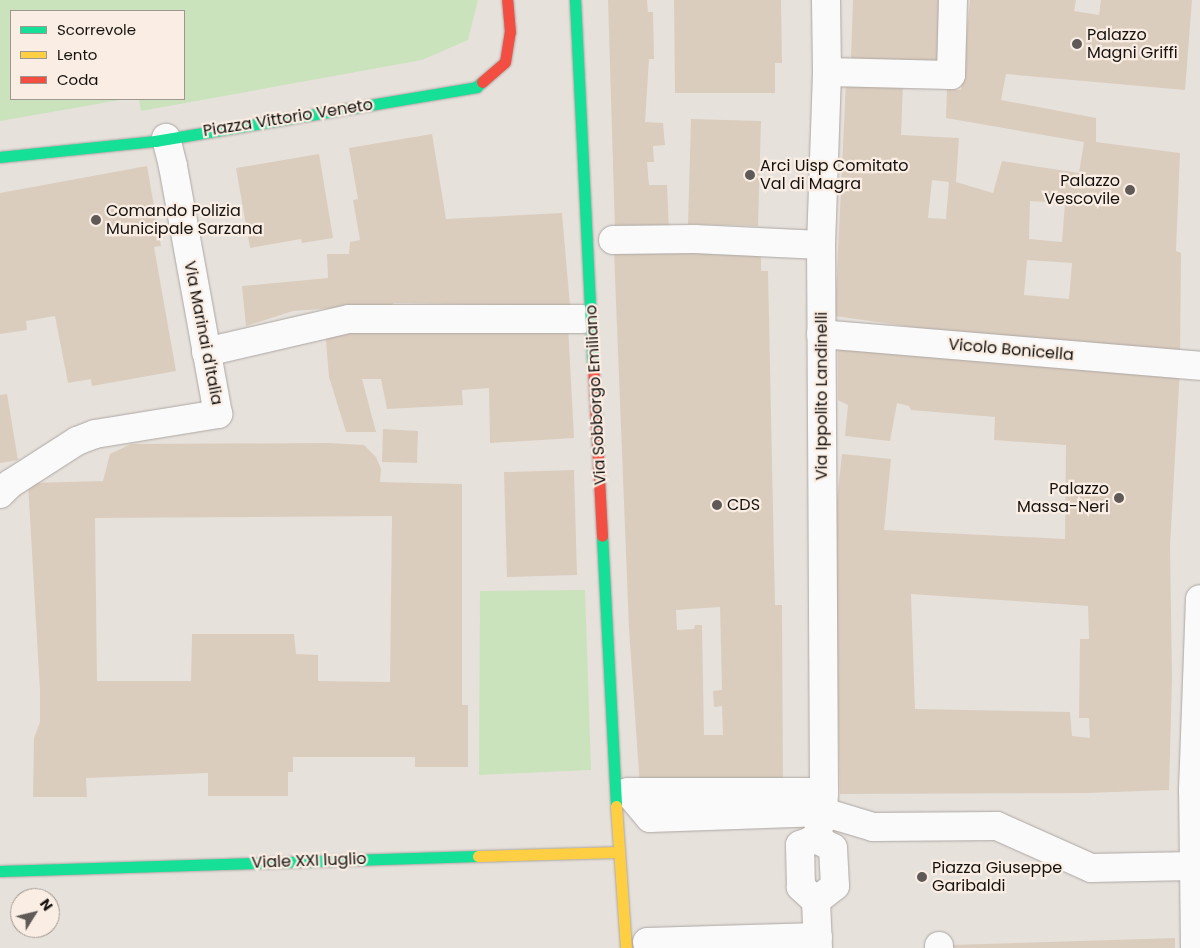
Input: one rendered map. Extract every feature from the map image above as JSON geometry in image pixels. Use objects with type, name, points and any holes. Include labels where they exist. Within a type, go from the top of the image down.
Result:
[{"type":"street","name":"Piazza Vittorio Veneto","points":[[0,157],[166,138],[476,87],[505,62],[510,32],[507,0]]},
{"type":"street","name":"Via Sobborgo Emiliano","points":[[575,0],[621,791],[618,852],[633,944]]},
{"type":"street","name":"Via Ippolito Landinelli","points":[[818,942],[800,845],[816,839],[824,802],[821,245],[827,72],[826,0]]},
{"type":"street","points":[[827,72],[951,75],[953,0]]},
{"type":"street","name":"Via Marinai d'Italia","points":[[0,494],[10,484],[77,441],[95,434],[218,414],[173,166],[166,138]]},
{"type":"street","points":[[612,240],[694,239],[821,245]]},
{"type":"street","points":[[206,352],[349,319],[582,319]]},
{"type":"street","name":"Vicolo Bonicella","points":[[821,334],[1200,366]]},
{"type":"street","points":[[1194,948],[1193,790],[1200,599]]},
{"type":"street","points":[[621,791],[824,802],[873,828],[997,826],[1090,868],[1194,866]]},
{"type":"street","name":"Viale XXI luglio","points":[[0,871],[618,852]]},
{"type":"street","points":[[633,944],[818,942]]},
{"type":"green space","points":[[0,0],[478,0],[468,40],[422,60],[141,111],[139,100],[185,100],[185,10],[10,10],[10,100],[120,100],[0,121]]},
{"type":"green space","points":[[585,590],[591,770],[479,775],[480,591]]},
{"type":"building","points":[[608,0],[647,0],[648,12],[653,12],[654,59],[649,59],[645,122],[663,123],[665,145],[653,146],[654,162],[647,162],[649,185],[667,185],[669,231],[615,230]]},
{"type":"building","points":[[674,0],[781,0],[782,63],[775,63],[775,93],[675,93]]},
{"type":"building","points":[[853,0],[945,0],[942,66],[851,58]]},
{"type":"building","points":[[970,0],[1076,0],[1074,11],[1099,15],[1101,0],[1192,0],[1185,90],[1006,74],[1001,100],[1096,118],[1096,142],[1180,153],[1176,251],[1181,253],[1180,360],[940,337],[926,329],[835,316],[846,82],[903,85],[901,135],[959,138],[956,182],[993,193],[1002,161],[1079,173],[1084,142],[946,118],[947,89],[961,90]],"holes":[[[932,180],[949,182],[946,219],[928,218]],[[1030,201],[1065,203],[1062,242],[1029,239]],[[1027,260],[1072,263],[1069,299],[1024,295]]]},
{"type":"building","points":[[691,119],[761,121],[758,226],[688,224]]},
{"type":"building","points":[[432,134],[446,219],[562,213],[570,306],[394,303],[384,311],[349,307],[293,311],[246,326],[242,286],[328,278],[327,254],[349,254],[350,242],[360,240],[353,200],[358,199],[349,148]]},
{"type":"building","points":[[319,154],[333,238],[302,243],[301,239],[250,248],[236,168]]},
{"type":"building","points":[[147,166],[161,246],[154,247],[176,371],[92,386],[91,379],[68,383],[55,316],[26,321],[27,330],[0,334],[0,193]]},
{"type":"building","points":[[761,247],[761,271],[768,271],[775,605],[782,605],[783,783],[640,787],[629,629],[614,251]],"holes":[[[720,607],[722,690],[713,691],[714,707],[722,706],[723,735],[704,735],[702,625],[695,625],[694,629],[677,630],[676,610]]]},
{"type":"building","points":[[568,326],[574,438],[490,443],[489,388],[462,390],[463,405],[387,409],[381,379],[362,379],[376,432],[346,432],[329,377],[325,329]]},
{"type":"building","points":[[838,339],[1180,367],[1170,547],[1172,677],[1169,790],[1088,793],[840,794],[834,528],[842,454],[891,459],[884,530],[1065,539],[1066,445],[994,440],[995,417],[911,410],[909,406],[897,403],[890,441],[845,436],[848,405],[838,400]],"holes":[[[911,594],[1088,606],[1089,639],[1080,639],[1079,718],[1089,718],[1090,738],[1072,736],[1070,712],[915,709]]]},
{"type":"building","points":[[7,394],[18,460],[0,463],[0,395]]},
{"type":"building","points":[[383,429],[418,431],[417,463],[382,462]]},
{"type":"building","points":[[328,443],[364,445],[376,457],[381,469],[380,482],[462,484],[462,705],[468,705],[468,767],[415,767],[415,757],[293,757],[293,772],[288,772],[288,796],[208,796],[208,773],[86,778],[87,797],[33,797],[34,738],[40,722],[40,691],[28,483],[103,481],[110,454],[131,444]],"holes":[[[392,516],[390,682],[318,681],[318,655],[296,654],[294,634],[192,634],[191,681],[97,681],[95,518]]]},
{"type":"building","points":[[574,470],[577,575],[507,577],[504,472]]},
{"type":"building","points":[[1175,938],[1175,948],[950,948],[950,945]]},
{"type":"traffic: fast","points":[[575,0],[593,364]]},
{"type":"traffic: fast","points":[[0,157],[155,141],[476,87],[482,82]]},
{"type":"traffic: fast","points":[[602,536],[616,806]]},
{"type":"traffic: fast","points":[[0,871],[478,856]]},
{"type":"traffic: slow","points":[[616,806],[626,948]]},
{"type":"traffic: slow","points":[[478,856],[618,852]]},
{"type":"traffic: jam","points":[[482,82],[505,62],[510,32],[507,0]]},
{"type":"traffic: jam","points":[[593,364],[602,536]]},
{"type":"place","name":"Palazzo Magni Griffi","points":[[1077,44]]},
{"type":"place","name":"Arci Uisp Comitato Val di Magra","points":[[750,175]]},
{"type":"place","name":"Palazzo Vescovile","points":[[1130,190]]},
{"type":"place","name":"Comando Polizia Municipale Sarzana","points":[[96,220]]},
{"type":"place","name":"Palazzo Massa-Neri","points":[[1119,498]]},
{"type":"place","name":"CDS","points":[[717,505]]},
{"type":"place","name":"Piazza Giuseppe Garibaldi","points":[[922,877]]}]
